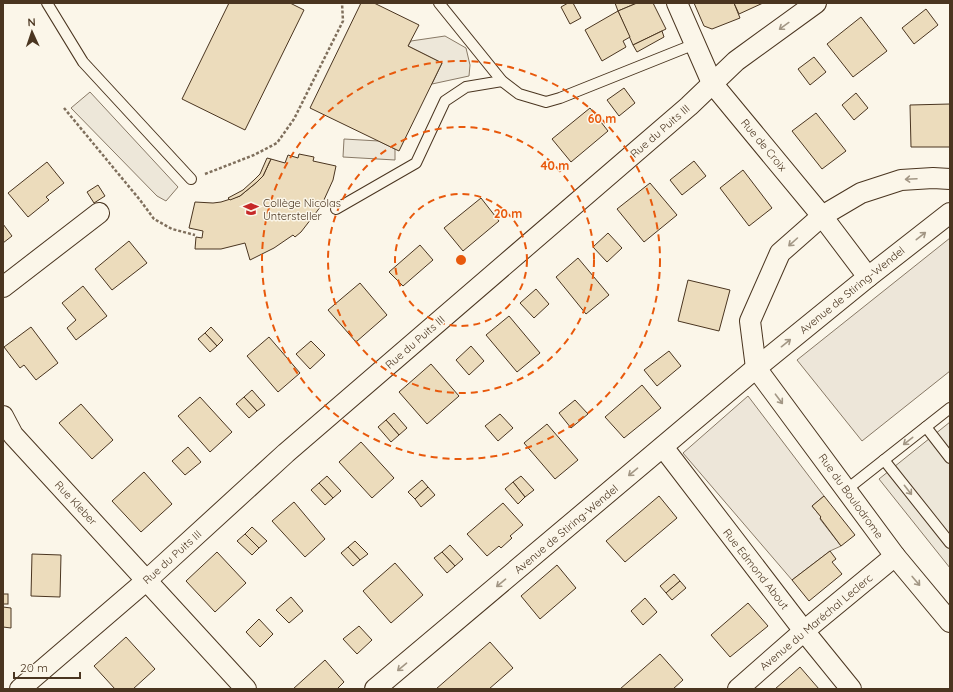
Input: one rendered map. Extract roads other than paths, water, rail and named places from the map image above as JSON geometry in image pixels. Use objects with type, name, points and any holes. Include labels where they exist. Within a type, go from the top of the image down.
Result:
[{"type":"street","name":"Rue de Croix","points":[[677,3],[712,83],[822,216],[868,277]]},
{"type":"street","name":"Rue du Puits III","points":[[20,689],[146,580],[286,453],[689,106],[736,61],[816,3]]},
{"type":"street","points":[[756,368],[750,321],[780,253],[822,216],[861,193],[901,180],[933,178],[950,179]]},
{"type":"street","points":[[3,287],[99,213]]},
{"type":"street","name":"Avenue de Stiring-Wendel","points":[[375,689],[756,368],[868,277],[950,214]]},
{"type":"street","name":"Rue du Boulodrome","points":[[756,368],[895,556],[950,622]]},
{"type":"street","name":"Rue Kleber","points":[[3,416],[8,438],[146,580],[246,689]]},
{"type":"street","name":"Rue Edmond About","points":[[663,447],[804,631],[851,689]]},
{"type":"street","name":"Avenue du Maréchal Leclerc","points":[[738,689],[804,631],[895,556]]},
{"type":"lane","points":[[47,3],[83,62],[191,179]]},
{"type":"lane","points":[[439,3],[502,81],[519,94],[546,102],[560,98],[695,44]]},
{"type":"lane","points":[[336,209],[416,163],[445,101],[466,86],[502,81]]},
{"type":"lane","points":[[846,490],[950,408]]},
{"type":"lane","points":[[926,427],[950,458]]},
{"type":"lane","points":[[884,460],[950,543]]},
{"type":"place","name":"Collège Nicolas Untersteller","points":[[251,209]]}]
